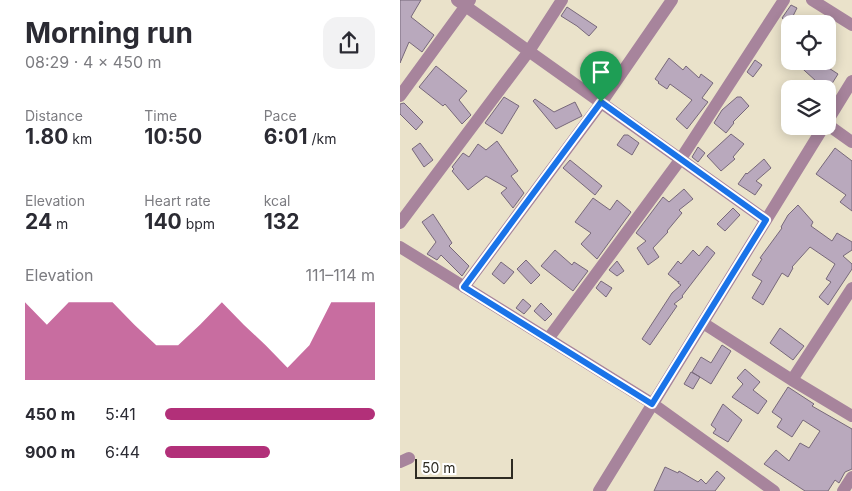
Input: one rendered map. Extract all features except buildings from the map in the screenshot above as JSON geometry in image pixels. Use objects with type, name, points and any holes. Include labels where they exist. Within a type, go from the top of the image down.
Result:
[{"type":"street","points":[[400,223],[529,51],[562,0]]},
{"type":"street","points":[[464,287],[601,102],[672,0]]},
{"type":"street","points":[[548,339],[680,160],[784,0]]},
{"type":"street","points":[[812,0],[852,25]]},
{"type":"street","points":[[400,96],[464,2],[680,160],[766,220]]},
{"type":"street","points":[[836,107],[852,80]]},
{"type":"street","points":[[836,132],[852,142]]},
{"type":"street","points":[[599,491],[820,135]]},
{"type":"street","points":[[400,246],[652,404],[774,491]]},
{"type":"street","points":[[792,380],[852,288]]},
{"type":"street","points":[[703,323],[852,416]]},
{"type":"street","points":[[843,491],[852,477]]},
{"type":"route","points":[[601,102],[766,220],[652,404],[464,287],[601,102]]}]
